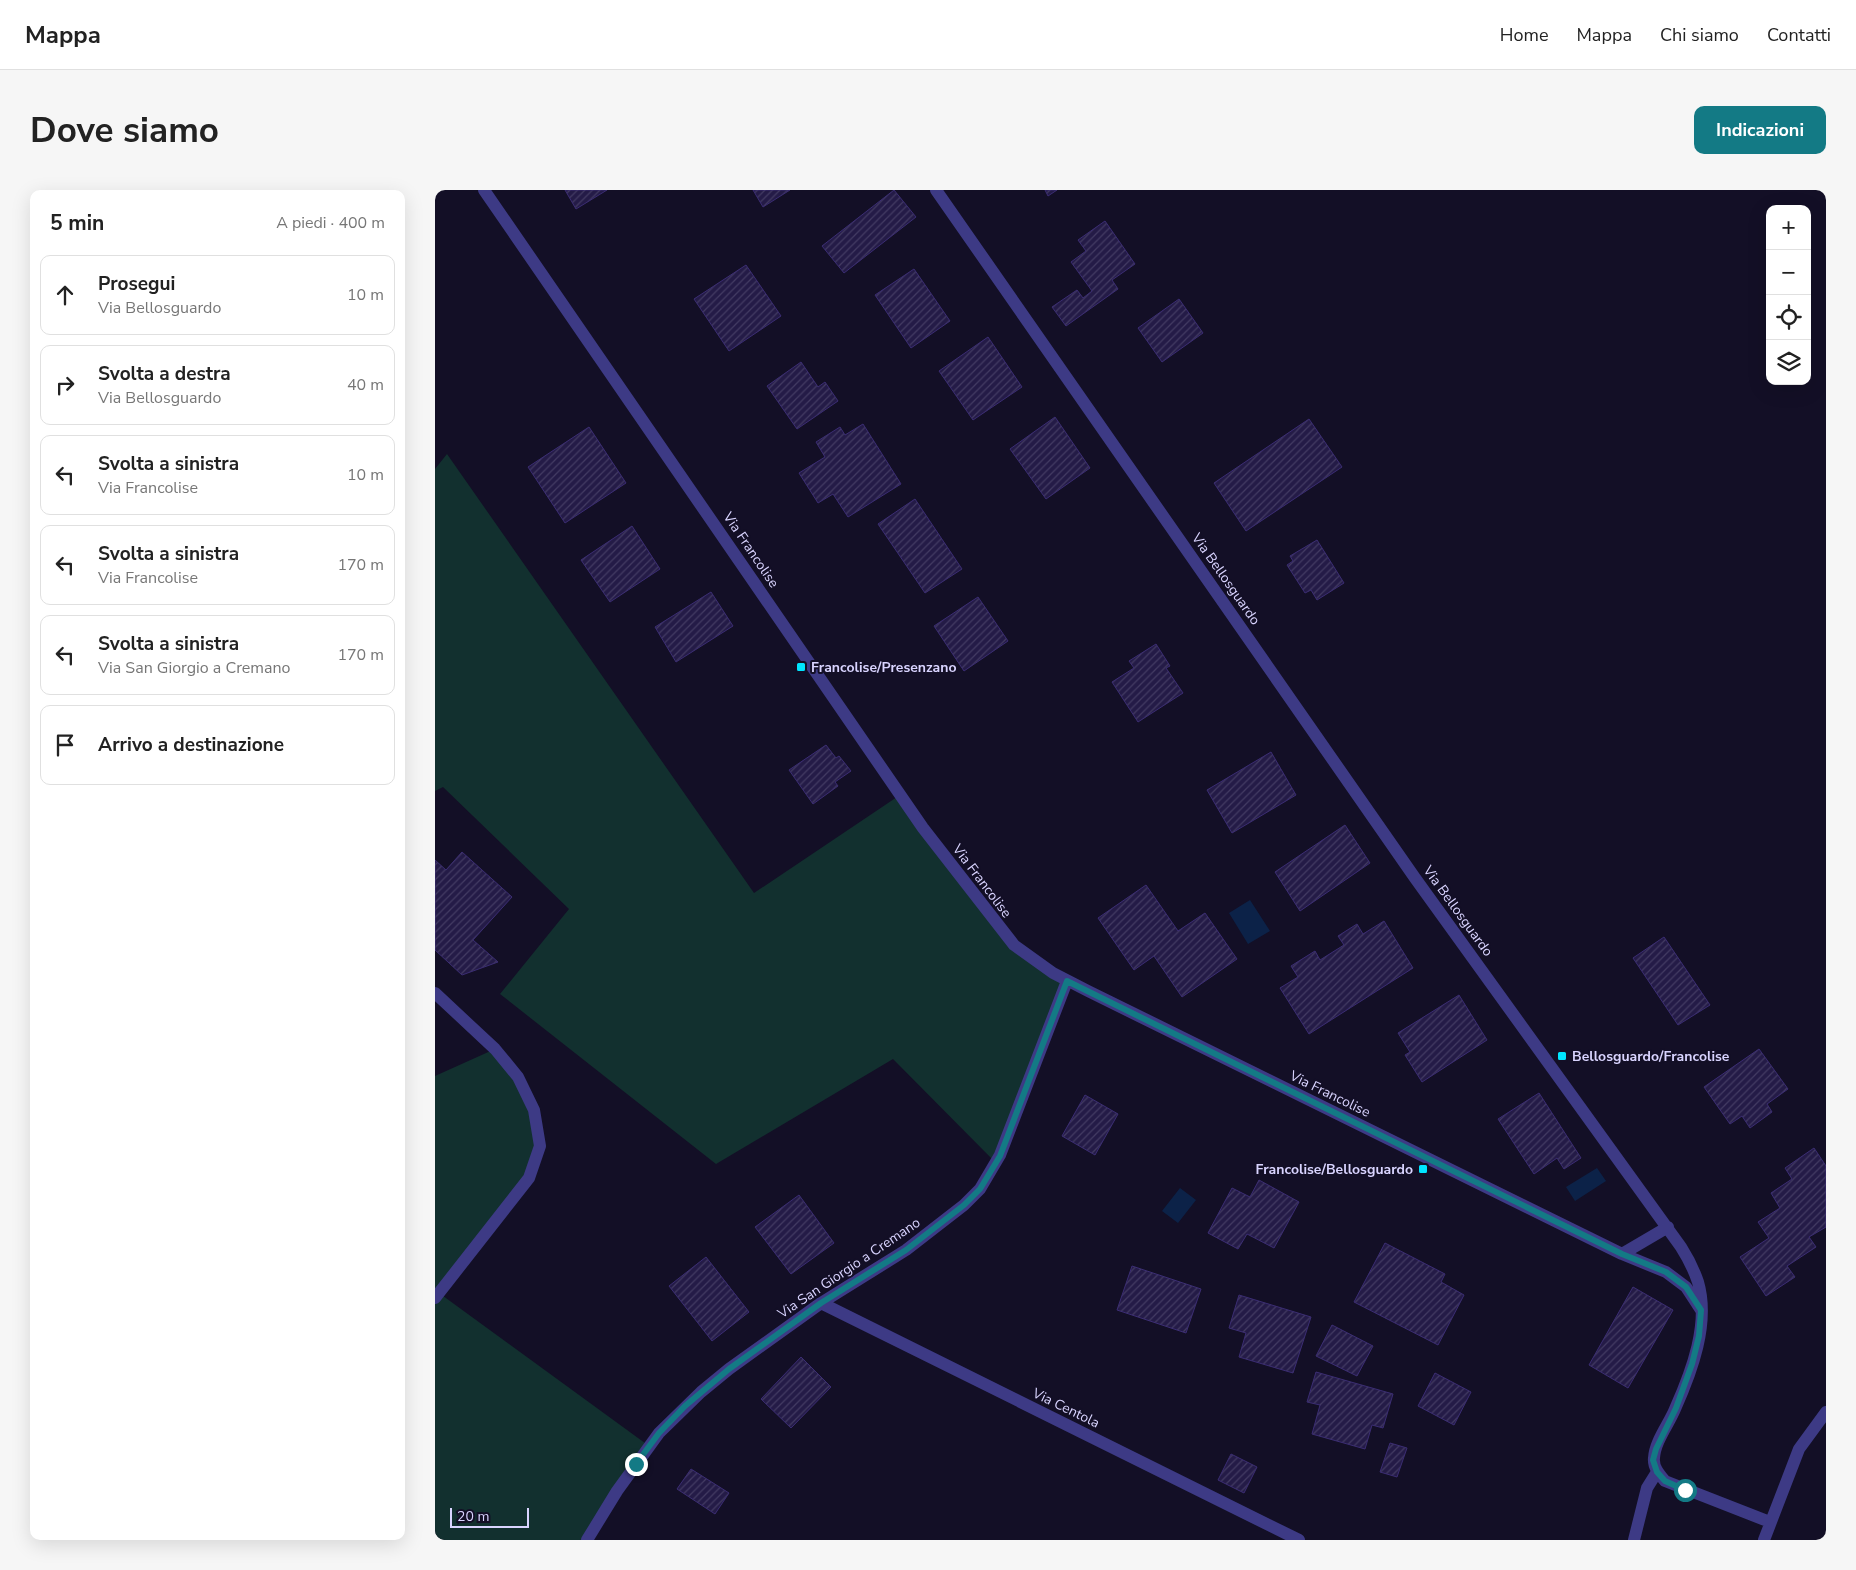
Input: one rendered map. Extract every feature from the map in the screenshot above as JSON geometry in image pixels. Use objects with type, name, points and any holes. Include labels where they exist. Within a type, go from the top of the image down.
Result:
[{"type":"street","name":"Via Francolise","points":[[484,190],[923,828],[1014,945],[1036,962],[1067,981],[1622,1254],[1666,1272],[1686,1287],[1701,1310]]},
{"type":"street","name":"Via Bellosguardo","points":[[936,190],[1415,878],[1668,1227],[1696,1277],[1701,1310],[1699,1336],[1692,1364],[1676,1408],[1656,1449],[1653,1460],[1657,1472]]},
{"type":"street","name":"Via San Giorgio a Cremano","points":[[588,1540],[636,1464],[659,1433],[685,1406],[729,1369],[821,1303],[906,1250],[964,1205],[985,1184],[1000,1156],[1067,981]]},
{"type":"street","points":[[435,993],[495,1049],[518,1077],[534,1110],[540,1146],[529,1178],[435,1298]]},
{"type":"street","points":[[1622,1254],[1668,1227]]},
{"type":"street","name":"Via Centola","points":[[821,1303],[1299,1540]]},
{"type":"street","points":[[1764,1540],[1799,1449],[1826,1412]]},
{"type":"street","points":[[1634,1540],[1647,1488],[1657,1472],[1665,1481],[1770,1522]]},
{"type":"green space","points":[[447,454],[754,893],[900,795],[1014,945],[1067,981],[996,1163],[893,1059],[716,1164],[500,994],[569,909],[443,787],[435,791],[435,469]]},
{"type":"green space","points":[[495,1049],[527,1094],[539,1130],[529,1178],[439,1293],[649,1446],[587,1540],[435,1540],[435,1076]]},
{"type":"water","points":[[1250,900],[1270,931],[1248,944],[1229,913]]},
{"type":"water","points":[[1597,1168],[1606,1181],[1575,1201],[1566,1187]]},
{"type":"water","points":[[1180,1188],[1196,1200],[1178,1223],[1162,1211]]},
{"type":"building","points":[[565,190],[607,190],[576,209]]},
{"type":"building","points":[[753,190],[790,190],[763,207]]},
{"type":"building","points":[[894,190],[916,217],[844,273],[822,246]]},
{"type":"building","points":[[1045,190],[1057,190],[1048,196]]},
{"type":"building","points":[[1105,221],[1135,264],[1112,280],[1118,289],[1066,326],[1052,307],[1077,290],[1083,298],[1092,291],[1071,262],[1086,251],[1078,240]]},
{"type":"building","points":[[746,265],[781,316],[729,351],[694,299]]},
{"type":"building","points":[[914,269],[950,321],[911,348],[875,295]]},
{"type":"building","points":[[1179,299],[1203,333],[1162,362],[1138,328]]},
{"type":"building","points":[[988,337],[1022,387],[973,420],[939,371]]},
{"type":"building","points":[[801,362],[818,387],[825,382],[838,401],[797,429],[767,386]]},
{"type":"building","points":[[1055,417],[1090,468],[1046,499],[1010,449]]},
{"type":"building","points":[[1309,419],[1342,467],[1246,531],[1214,483]]},
{"type":"building","points":[[863,424],[901,484],[848,517],[833,494],[818,503],[799,473],[825,457],[816,442],[840,427],[845,435]]},
{"type":"building","points":[[589,427],[626,483],[565,523],[528,467]]},
{"type":"building","points":[[915,499],[962,569],[925,593],[878,524]]},
{"type":"building","points":[[632,526],[660,569],[610,602],[581,560]]},
{"type":"building","points":[[1317,540],[1344,583],[1317,600],[1311,590],[1305,593],[1287,565],[1293,561],[1290,556]]},
{"type":"building","points":[[711,592],[733,626],[676,662],[655,627]]},
{"type":"building","points":[[978,597],[1008,641],[964,671],[934,626]]},
{"type":"building","points":[[1156,644],[1170,666],[1166,668],[1183,693],[1138,722],[1112,682],[1134,668],[1129,661]]},
{"type":"building","points":[[826,745],[836,758],[839,756],[851,771],[835,782],[838,786],[813,804],[789,770]]},
{"type":"building","points":[[1271,752],[1296,795],[1232,833],[1207,790]]},
{"type":"building","points":[[1345,825],[1370,863],[1300,911],[1275,872]]},
{"type":"building","points":[[462,852],[512,897],[473,940],[498,962],[462,975],[435,950],[435,860],[446,870]]},
{"type":"building","points":[[1146,885],[1178,931],[1205,913],[1237,959],[1182,997],[1154,956],[1134,970],[1098,918]]},
{"type":"building","points":[[1384,921],[1413,968],[1309,1034],[1280,988],[1298,977],[1291,966],[1315,951],[1320,960],[1344,945],[1338,936],[1357,924],[1363,934]]},
{"type":"building","points":[[1664,937],[1710,1005],[1678,1025],[1633,958]]},
{"type":"building","points":[[1459,995],[1487,1040],[1422,1082],[1405,1055],[1410,1052],[1398,1033]]},
{"type":"building","points":[[1759,1049],[1788,1089],[1767,1104],[1772,1112],[1750,1128],[1742,1116],[1730,1124],[1704,1087]]},
{"type":"building","points":[[1539,1093],[1581,1158],[1564,1169],[1557,1158],[1534,1174],[1498,1119]]},
{"type":"building","points":[[1085,1095],[1118,1114],[1095,1155],[1062,1136]]},
{"type":"building","points":[[1814,1148],[1826,1166],[1826,1227],[1809,1237],[1816,1247],[1787,1266],[1795,1277],[1766,1296],[1740,1257],[1769,1238],[1758,1222],[1780,1208],[1771,1193],[1792,1179],[1785,1168]]},
{"type":"building","points":[[1259,1180],[1299,1202],[1274,1248],[1247,1234],[1238,1249],[1208,1233],[1232,1188],[1250,1197]]},
{"type":"building","points":[[799,1195],[834,1243],[791,1274],[755,1227]]},
{"type":"building","points":[[1385,1243],[1445,1274],[1441,1282],[1464,1295],[1438,1345],[1354,1302]]},
{"type":"building","points":[[706,1257],[749,1312],[712,1341],[669,1286]]},
{"type":"building","points":[[1132,1266],[1201,1289],[1186,1333],[1117,1310]]},
{"type":"building","points":[[1633,1287],[1673,1310],[1628,1388],[1589,1365]]},
{"type":"building","points":[[1239,1295],[1311,1317],[1293,1373],[1239,1357],[1246,1333],[1229,1328]]},
{"type":"building","points":[[1332,1325],[1373,1346],[1357,1376],[1316,1356]]},
{"type":"building","points":[[801,1357],[831,1387],[791,1428],[761,1399]]},
{"type":"building","points":[[1316,1372],[1393,1394],[1383,1428],[1372,1425],[1365,1449],[1312,1434],[1320,1405],[1307,1402]]},
{"type":"building","points":[[1435,1373],[1471,1392],[1454,1425],[1418,1406]]},
{"type":"building","points":[[1390,1443],[1407,1448],[1397,1477],[1380,1472]]},
{"type":"building","points":[[1231,1454],[1257,1467],[1244,1493],[1218,1480]]},
{"type":"building","points":[[691,1469],[729,1493],[715,1514],[677,1489]]},
{"type":"place","name":"Francolise/Presenzano","points":[[801,667]]},
{"type":"place","name":"Bellosguardo/Francolise","points":[[1562,1056]]},
{"type":"place","name":"Francolise/Bellosguardo","points":[[1423,1169]]},
{"type":"route","points":[[636,1464],[659,1433],[685,1406],[729,1369],[821,1303],[906,1250],[964,1205],[980,1189],[989,1178],[1000,1156],[1067,981],[1622,1254],[1666,1272],[1686,1287],[1701,1310],[1701,1326],[1692,1364],[1676,1408],[1656,1449],[1653,1460],[1657,1472],[1665,1481],[1685,1490]]}]
